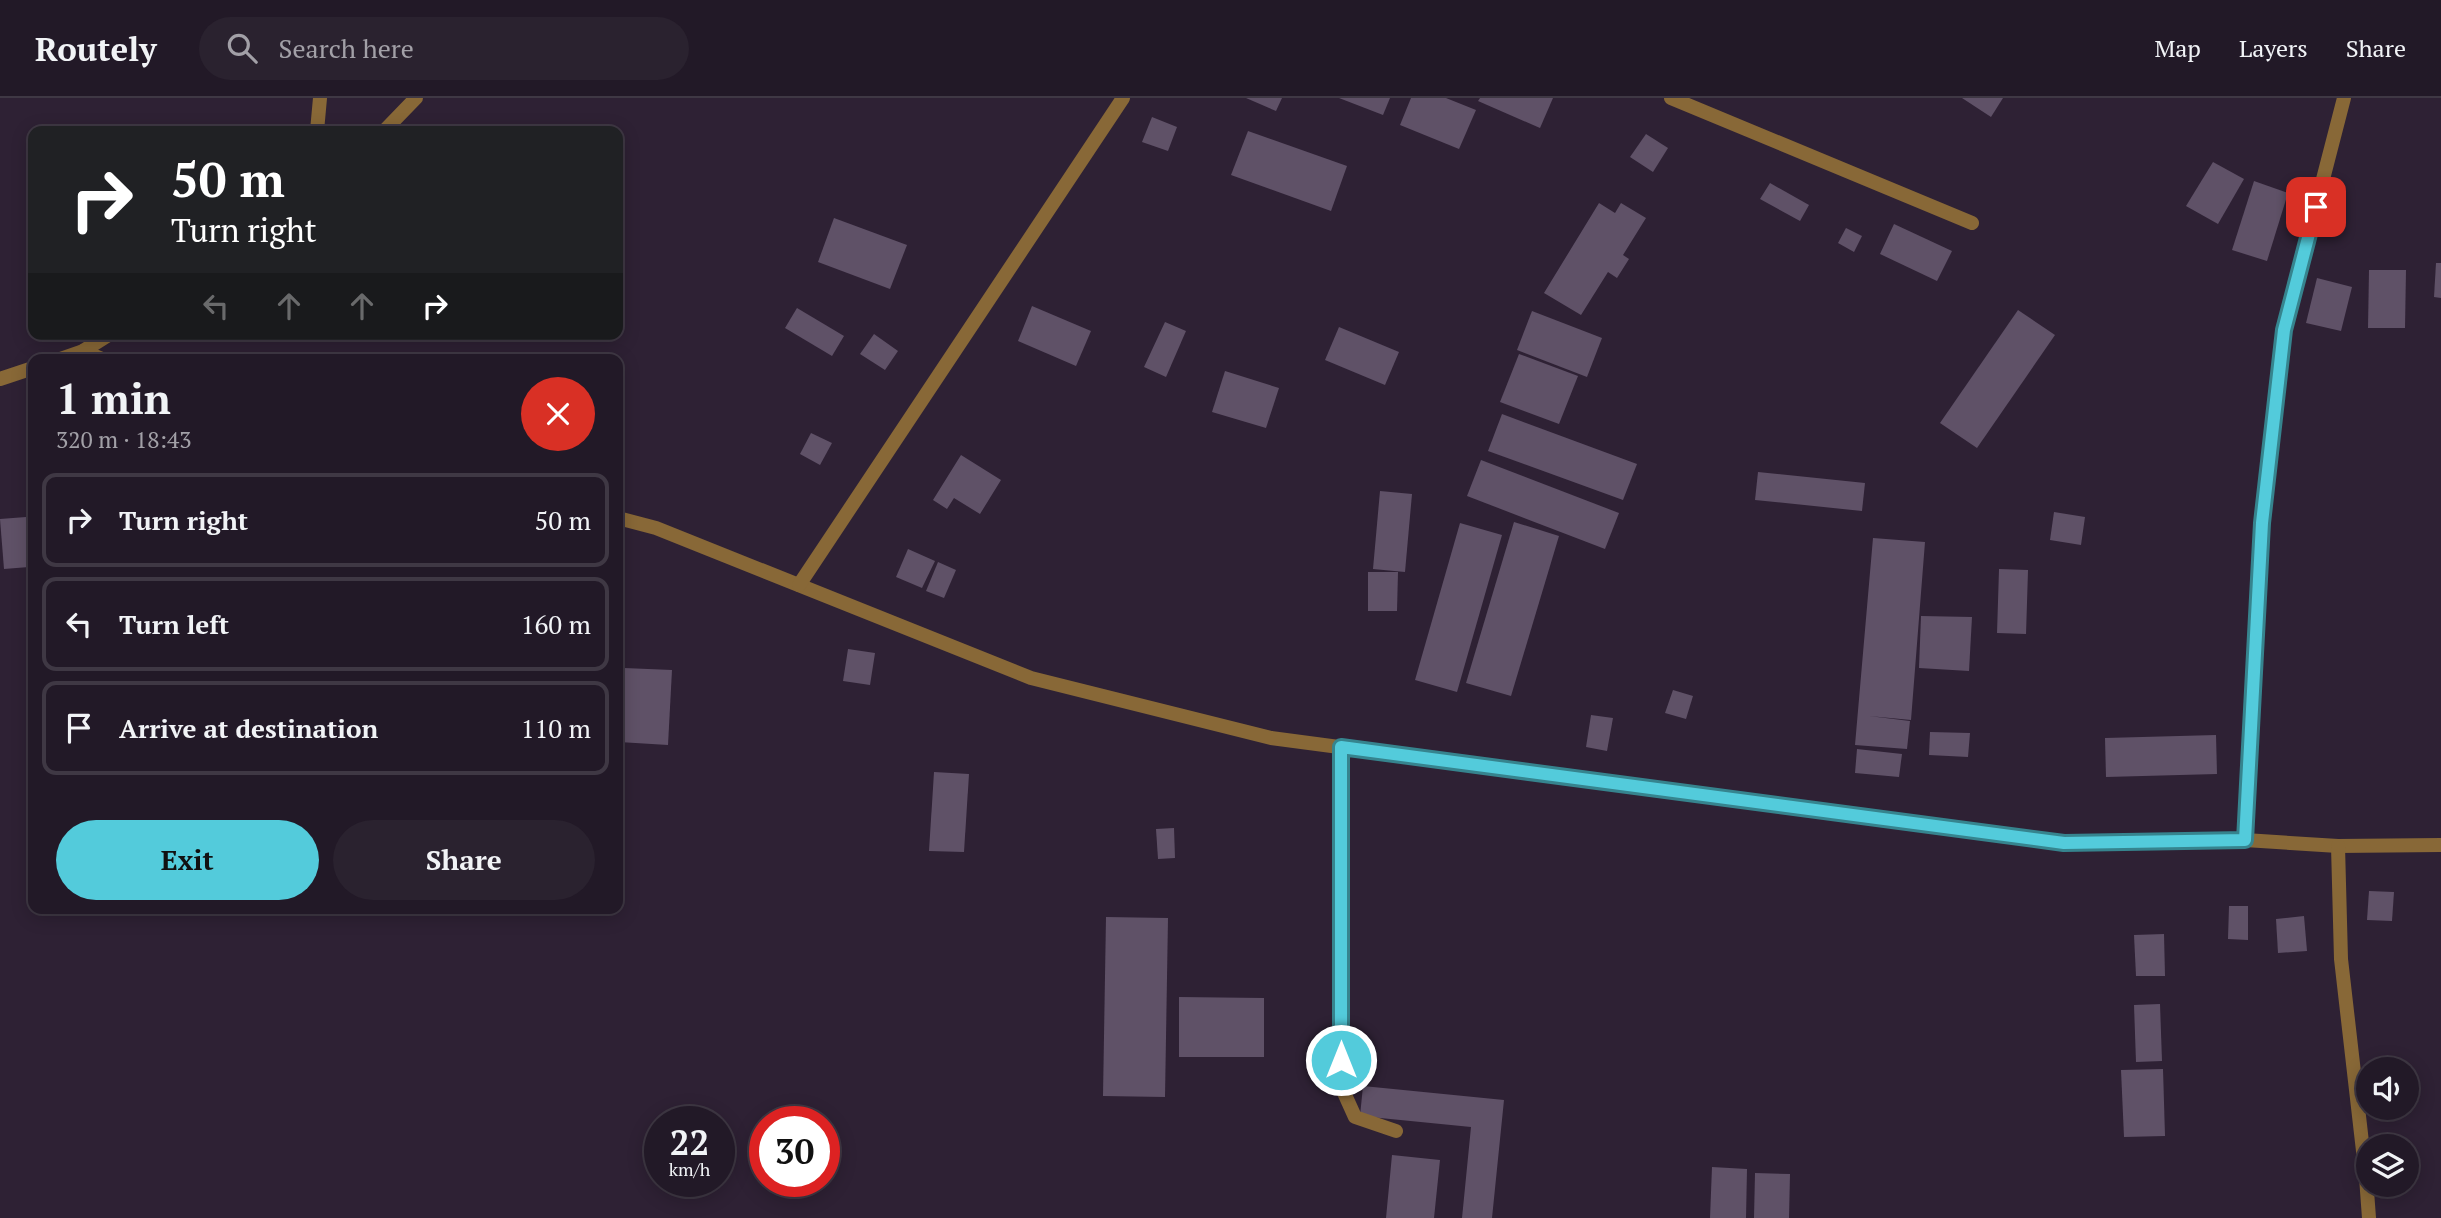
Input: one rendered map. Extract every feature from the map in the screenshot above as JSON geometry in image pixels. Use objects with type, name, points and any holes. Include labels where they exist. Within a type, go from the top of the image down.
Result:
[{"type":"street","points":[[317,126],[320,98]]},
{"type":"street","points":[[389,126],[416,98]]},
{"type":"street","points":[[799,585],[1123,98]]},
{"type":"street","points":[[1671,98],[1972,223]]},
{"type":"street","points":[[2245,840],[2262,523],[2284,330],[2344,98]]},
{"type":"street","points":[[74,354],[100,340]]},
{"type":"street","points":[[83,351],[90,354]]},
{"type":"street","points":[[0,379],[28,370]]},
{"type":"street","points":[[623,519],[656,528],[1031,678],[1271,738],[2064,843],[2245,840],[2338,846],[2441,845]]},
{"type":"street","points":[[1341,747],[1341,1086],[1354,1116],[1396,1131]]},
{"type":"street","points":[[2338,846],[2342,958],[2369,1218]]},
{"type":"building","points":[[1246,98],[1282,98],[1276,111]]},
{"type":"building","points":[[1339,98],[1390,98],[1383,115]]},
{"type":"building","points":[[1411,98],[1446,98],[1476,110],[1459,149],[1400,125]]},
{"type":"building","points":[[1480,98],[1553,98],[1540,128],[1478,101]]},
{"type":"building","points":[[1962,98],[2003,98],[1991,117]]},
{"type":"building","points":[[1152,117],[1177,127],[1168,151],[1142,142]]},
{"type":"building","points":[[1248,131],[1347,166],[1331,211],[1231,175]]},
{"type":"building","points":[[1646,134],[1668,148],[1653,172],[1630,157]]},
{"type":"building","points":[[2213,162],[2244,179],[2218,224],[2186,206]]},
{"type":"building","points":[[2254,181],[2288,193],[2267,261],[2232,250]]},
{"type":"building","points":[[1770,183],[1809,205],[1800,221],[1760,199]]},
{"type":"building","points":[[1599,203],[1615,213],[1621,203],[1646,218],[1623,255],[1629,259],[1617,278],[1608,272],[1581,315],[1544,293]]},
{"type":"building","points":[[834,218],[907,245],[890,289],[818,262]]},
{"type":"building","points":[[1894,224],[1952,251],[1937,281],[1880,254]]},
{"type":"building","points":[[1846,228],[1862,236],[1854,252],[1838,243]]},
{"type":"building","points":[[2436,263],[2441,263],[2441,298],[2434,297]]},
{"type":"building","points":[[2369,270],[2406,270],[2405,328],[2368,328]]},
{"type":"building","points":[[2317,278],[2352,287],[2341,331],[2306,323]]},
{"type":"building","points":[[1032,306],[1091,331],[1076,366],[1018,341]]},
{"type":"building","points":[[797,308],[844,336],[832,356],[785,328]]},
{"type":"building","points":[[2018,310],[2055,335],[1977,448],[1940,423]]},
{"type":"building","points":[[1532,311],[1602,338],[1587,377],[1517,350]]},
{"type":"building","points":[[1165,322],[1186,331],[1166,377],[1144,367]]},
{"type":"building","points":[[1339,327],[1399,352],[1385,385],[1325,360]]},
{"type":"building","points":[[874,334],[898,351],[885,370],[860,354]]},
{"type":"building","points":[[1519,354],[1578,376],[1559,424],[1500,402]]},
{"type":"building","points":[[1225,371],[1279,388],[1266,428],[1212,412]]},
{"type":"building","points":[[1502,414],[1637,464],[1623,500],[1488,451]]},
{"type":"building","points":[[811,433],[832,443],[820,465],[800,454]]},
{"type":"building","points":[[961,455],[1001,480],[980,514],[954,498],[947,509],[933,500]]},
{"type":"building","points":[[1481,460],[1619,513],[1605,549],[1467,496]]},
{"type":"building","points":[[1758,472],[1865,483],[1862,511],[1755,500]]},
{"type":"building","points":[[1380,491],[1412,494],[1405,572],[1373,569]]},
{"type":"building","points":[[2054,512],[2085,517],[2081,545],[2050,540]]},
{"type":"building","points":[[26,517],[28,567],[4,569],[0,519]]},
{"type":"building","points":[[1514,522],[1559,536],[1511,696],[1466,683]]},
{"type":"building","points":[[1460,523],[1502,535],[1457,692],[1415,680]]},
{"type":"building","points":[[1873,538],[1925,542],[1911,720],[1869,716],[1910,721],[1907,749],[1855,745]]},
{"type":"building","points":[[908,549],[935,561],[922,588],[896,577]]},
{"type":"building","points":[[938,562],[956,570],[944,598],[926,591]]},
{"type":"building","points":[[1999,569],[2028,570],[2026,634],[1997,633]]},
{"type":"building","points":[[1368,572],[1398,572],[1397,611],[1368,611]]},
{"type":"building","points":[[1921,616],[1972,617],[1969,671],[1919,668]]},
{"type":"building","points":[[848,649],[875,653],[870,685],[843,681]]},
{"type":"building","points":[[624,668],[672,670],[668,745],[623,742]]},
{"type":"building","points":[[1673,690],[1693,696],[1686,719],[1665,713]]},
{"type":"building","points":[[1591,715],[1613,718],[1607,751],[1586,747]]},
{"type":"building","points":[[1930,732],[1970,733],[1968,757],[1929,755]]},
{"type":"building","points":[[2216,735],[2217,774],[2106,777],[2105,738]]},
{"type":"building","points":[[1857,749],[1902,754],[1899,777],[1855,773]]},
{"type":"building","points":[[934,772],[969,774],[964,852],[929,851]]},
{"type":"building","points":[[1174,828],[1175,858],[1158,859],[1156,829]]},
{"type":"building","points":[[2369,891],[2394,892],[2392,921],[2367,920]]},
{"type":"building","points":[[2229,906],[2248,906],[2248,940],[2228,939]]},
{"type":"building","points":[[2304,916],[2307,951],[2278,953],[2276,919]]},
{"type":"building","points":[[1106,917],[1168,918],[1165,1097],[1103,1096]]},
{"type":"building","points":[[2164,934],[2165,976],[2136,976],[2134,935]]},
{"type":"building","points":[[1179,997],[1264,998],[1264,1057],[1179,1057]]},
{"type":"building","points":[[2160,1004],[2162,1061],[2136,1062],[2134,1005]]},
{"type":"building","points":[[2163,1069],[2165,1136],[2124,1137],[2121,1070]]},
{"type":"building","points":[[1363,1086],[1504,1100],[1492,1218],[1462,1218],[1471,1127],[1360,1116]]},
{"type":"building","points":[[1392,1155],[1440,1160],[1434,1218],[1386,1218]]},
{"type":"building","points":[[1712,1167],[1747,1169],[1746,1218],[1710,1218]]},
{"type":"building","points":[[1755,1173],[1790,1174],[1789,1218],[1754,1218]]},
{"type":"route","points":[[1341,1060],[1341,747],[2064,843],[2245,840],[2262,523],[2284,330],[2316,207]]}]
